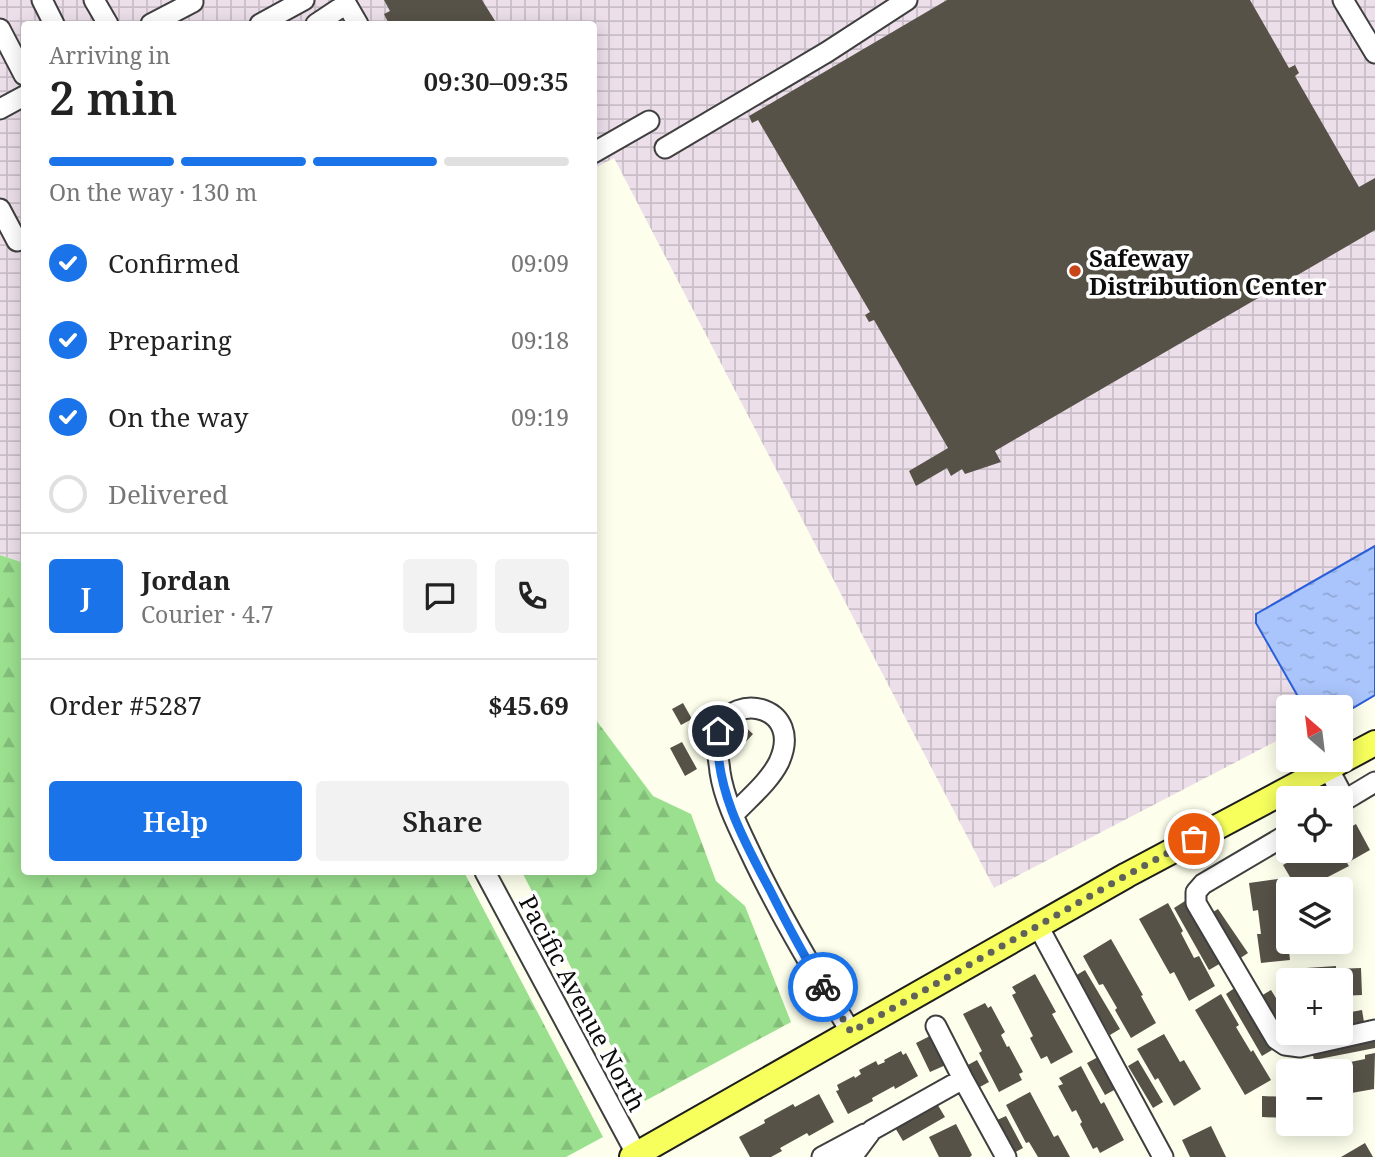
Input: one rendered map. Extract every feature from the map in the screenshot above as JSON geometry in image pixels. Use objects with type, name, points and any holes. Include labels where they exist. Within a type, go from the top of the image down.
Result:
[{"type":"main road","points":[[1353,755],[1375,743]]},
{"type":"main road","points":[[635,1156],[1127,875],[1320,772]]},
{"type":"street","points":[[42,0],[52,21]]},
{"type":"street","points":[[94,0],[106,21]]},
{"type":"street","points":[[157,21],[193,2],[191,0]]},
{"type":"street","points":[[266,21],[304,0]]},
{"type":"street","points":[[665,148],[827,52],[907,0]]},
{"type":"street","points":[[1343,0],[1375,53]]},
{"type":"street","points":[[320,21],[345,2],[356,21]]},
{"type":"street","points":[[0,29],[21,69]]},
{"type":"street","points":[[0,109],[21,98]]},
{"type":"street","points":[[597,151],[649,121]]},
{"type":"street","points":[[0,209],[17,241],[21,239]]},
{"type":"street","points":[[734,814],[769,778],[779,762],[784,744],[783,728],[775,716],[763,709],[748,708],[737,711],[725,720],[718,731],[717,747],[722,782],[734,814],[757,866],[802,952],[851,1032]]},
{"type":"street","points":[[1353,796],[1375,782]]},
{"type":"street","points":[[1276,841],[1203,884],[1196,892],[1196,903],[1276,1039],[1285,1045],[1300,1047],[1375,1030]]},
{"type":"street","name":"Pacific Avenue North","points":[[487,875],[635,1156]]},
{"type":"street","points":[[1038,926],[1154,1154]]},
{"type":"street","points":[[936,1026],[1006,1157]]},
{"type":"street","points":[[822,1157],[963,1079]]},
{"type":"street","points":[[852,1157],[873,1130]]},
{"type":"shaded area","points":[[0,0],[1375,0],[1375,690],[1353,701],[1353,695],[1276,695],[1276,741],[994,888],[614,158],[597,167],[597,21],[21,21],[21,562],[0,555]]},
{"type":"green space","points":[[0,555],[21,562],[21,875],[466,875],[603,1137],[566,1157],[0,1157]]},
{"type":"green space","points":[[597,721],[653,796],[691,814],[716,881],[745,906],[791,1022],[645,1101],[613,1049],[524,875],[597,875]]},
{"type":"water","points":[[1375,546],[1375,695],[1353,708],[1353,695],[1297,695],[1256,623],[1256,614]]},
{"type":"building","points":[[384,0],[482,0],[495,21],[388,21],[384,14],[390,11]]},
{"type":"building","name":"Safeway Distribution Center","points":[[947,0],[1250,0],[1289,68],[1295,65],[1299,73],[1295,76],[1359,187],[1375,178],[1375,230],[995,451],[1001,462],[965,474],[962,469],[951,476],[947,468],[916,486],[909,471],[948,448],[874,320],[869,322],[865,315],[870,312],[758,120],[752,123],[749,116]]},
{"type":"building","points":[[683,703],[692,719],[681,725],[672,709]]},
{"type":"building","points":[[743,725],[753,734],[740,748],[730,739]]},
{"type":"building","points":[[682,742],[697,769],[685,776],[670,748]]},
{"type":"building","points":[[1356,824],[1370,850],[1353,860],[1353,826]]},
{"type":"building","points":[[1347,863],[1349,866],[1328,877],[1290,877],[1283,865]]},
{"type":"building","points":[[1276,879],[1276,954],[1289,954],[1290,960],[1261,963],[1257,934],[1261,934],[1258,910],[1253,911],[1249,883]]},
{"type":"building","points":[[1185,901],[1221,963],[1209,970],[1174,908]]},
{"type":"building","points":[[1168,903],[1194,958],[1199,956],[1215,986],[1189,1001],[1174,972],[1170,974],[1139,919]]},
{"type":"building","points":[[1218,909],[1248,953],[1239,959],[1208,915]]},
{"type":"building","points":[[1111,939],[1156,1023],[1131,1038],[1103,984],[1099,985],[1083,956]]},
{"type":"building","points":[[1353,968],[1361,968],[1362,995],[1353,995]]},
{"type":"building","points":[[1085,970],[1120,1029],[1110,1035],[1075,976]]},
{"type":"building","points":[[1035,974],[1056,1012],[1052,1014],[1073,1052],[1051,1064],[1047,1056],[1041,1059],[1030,1038],[1033,1036],[1012,995],[1016,993],[1012,987]]},
{"type":"building","points":[[1236,987],[1272,1050],[1262,1056],[1226,994]]},
{"type":"building","points":[[1271,990],[1276,998],[1276,1016],[1274,1017],[1261,996]]},
{"type":"building","points":[[1221,994],[1239,1025],[1236,1027],[1271,1080],[1245,1095],[1195,1010]]},
{"type":"building","points":[[985,1003],[988,1008],[991,1006],[1005,1032],[1001,1035],[1023,1072],[1019,1074],[1022,1080],[999,1092],[963,1014]]},
{"type":"building","points":[[1362,1010],[1364,1022],[1353,1024],[1353,1012]]},
{"type":"building","points":[[934,1034],[948,1064],[930,1072],[916,1043]]},
{"type":"building","points":[[1164,1034],[1180,1062],[1184,1060],[1201,1089],[1174,1106],[1137,1049]]},
{"type":"building","points":[[1375,1038],[1375,1048],[1314,1059],[1312,1051],[1353,1045],[1353,1043]]},
{"type":"building","points":[[901,1051],[903,1055],[906,1053],[918,1076],[895,1089],[894,1086],[848,1114],[836,1091],[839,1090],[837,1085],[861,1074],[859,1070],[876,1061],[878,1065],[885,1062],[884,1060]]},
{"type":"building","points":[[1375,1053],[1374,1089],[1353,1093],[1353,1061],[1365,1059],[1365,1055]]},
{"type":"building","points":[[1098,1057],[1116,1089],[1105,1095],[1087,1063]]},
{"type":"building","points":[[977,1060],[989,1082],[978,1088],[966,1066]]},
{"type":"building","points":[[1138,1060],[1163,1102],[1153,1108],[1128,1066]]},
{"type":"building","points":[[1081,1066],[1124,1140],[1100,1153],[1097,1147],[1093,1149],[1076,1110],[1072,1112],[1058,1086],[1063,1084],[1059,1078]]},
{"type":"building","points":[[1030,1092],[1054,1137],[1058,1135],[1070,1157],[1038,1157],[1029,1142],[1026,1143],[1006,1105]]},
{"type":"building","points":[[819,1094],[834,1122],[780,1148],[782,1151],[771,1157],[750,1157],[739,1137],[793,1104],[795,1107]]},
{"type":"building","points":[[1262,1096],[1276,1097],[1276,1118],[1262,1117]]},
{"type":"building","points":[[936,1102],[945,1117],[903,1141],[894,1126]]},
{"type":"building","points":[[1006,1116],[1023,1148],[1012,1154],[995,1121]]},
{"type":"building","points":[[956,1124],[972,1155],[939,1157],[929,1137]]},
{"type":"building","points":[[1211,1126],[1226,1157],[1190,1157],[1182,1140]]},
{"type":"building","points":[[1365,1143],[1373,1157],[1341,1157]]},
{"type":"way so far","points":[[823,987],[851,1032],[1194,839]]},
{"type":"place","name":"Safeway Distribution Center","points":[[1075,271]]},
{"type":"route","points":[[718,731],[717,747],[722,782],[739,829],[802,952],[823,987]]}]
